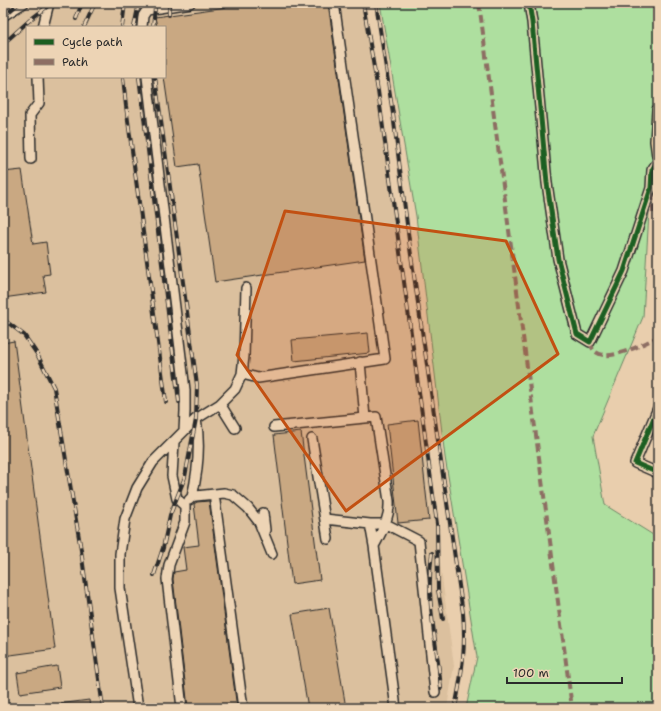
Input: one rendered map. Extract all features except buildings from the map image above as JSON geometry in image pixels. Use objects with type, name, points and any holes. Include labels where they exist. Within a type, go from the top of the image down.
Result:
[{"type":"main road","points":[[658,110],[656,141],[658,156]]},
{"type":"street","points":[[3,16],[24,3]]},
{"type":"street","points":[[43,26],[49,3]]},
{"type":"street","points":[[142,26],[143,16],[147,10],[190,3]]},
{"type":"street","points":[[242,374],[258,378],[385,359],[334,3]]},
{"type":"street","points":[[529,3],[547,183],[558,259],[577,334],[590,342],[624,271],[651,188],[652,170],[658,161]]},
{"type":"street","points":[[31,159],[30,115],[39,103],[38,78]]},
{"type":"street","points":[[147,78],[185,390],[184,431]]},
{"type":"street","points":[[138,708],[120,588],[120,554],[125,519],[137,488],[153,462],[196,419],[220,404],[235,389],[242,374],[244,356],[246,288]]},
{"type":"street","points":[[360,362],[365,418]]},
{"type":"street","points":[[220,404],[235,428]]},
{"type":"street","points":[[658,408],[634,463],[658,473]]},
{"type":"street","points":[[274,428],[376,417],[390,511],[386,524],[374,546]]},
{"type":"street","points":[[182,708],[167,579],[169,565],[186,522],[185,506],[192,497],[197,474],[199,437],[196,419]]},
{"type":"street","points":[[312,439],[328,539]]},
{"type":"street","points":[[174,442],[172,476],[177,499],[185,506]]},
{"type":"street","points":[[192,497],[224,493],[233,495],[259,522],[272,554]]},
{"type":"street","points":[[214,494],[243,708]]},
{"type":"street","points":[[263,513],[267,541]]},
{"type":"street","points":[[325,519],[370,524],[386,524],[419,541],[435,692]]},
{"type":"street","points":[[370,524],[396,708]]},
{"type":"highlighted area","points":[[285,211],[506,241],[558,354],[346,511],[237,355]]},
{"type":"shaded area","points":[[3,3],[364,3],[454,666],[447,708],[3,708]]},
{"type":"green space","points":[[380,3],[658,3],[658,194],[650,194],[643,317],[593,436],[605,505],[658,538],[658,708],[466,708],[477,657],[445,457],[416,216]]},
{"type":"railway","points":[[3,17],[19,3]]},
{"type":"railway","points":[[3,44],[31,19],[52,3]]},
{"type":"railway","points":[[76,19],[82,3]]},
{"type":"railway","points":[[84,26],[95,3]]},
{"type":"railway","points":[[122,26],[125,3]]},
{"type":"railway","points":[[134,26],[139,3]]},
{"type":"railway","points":[[153,26],[156,3]]},
{"type":"railway","points":[[169,3],[169,15]]},
{"type":"railway","points":[[363,3],[378,91],[437,524],[438,590],[443,619]]},
{"type":"railway","points":[[376,3],[463,613],[463,660],[455,708]]},
{"type":"railway","points":[[123,78],[166,402]]},
{"type":"railway","points":[[139,78],[179,402]]},
{"type":"railway","points":[[154,575],[163,548],[170,515],[185,477],[196,419],[197,385],[155,78]]},
{"type":"railway","points":[[3,319],[24,335],[37,354],[54,388],[81,550],[103,708]]},
{"type":"railway","points":[[432,553],[430,570],[432,620],[441,688]]},
{"type":"marked path","points":[[479,3],[572,708]]},
{"type":"marked path","points":[[652,193],[653,213]]},
{"type":"marked path","points":[[590,342],[594,350],[601,354],[610,355],[631,349],[658,337]]},
{"type":"cycle path","points":[[529,3],[547,183],[558,259],[577,334],[590,342],[624,271],[651,188],[652,170],[658,161]]},
{"type":"cycle path","points":[[658,408],[635,463],[658,473]]}]
